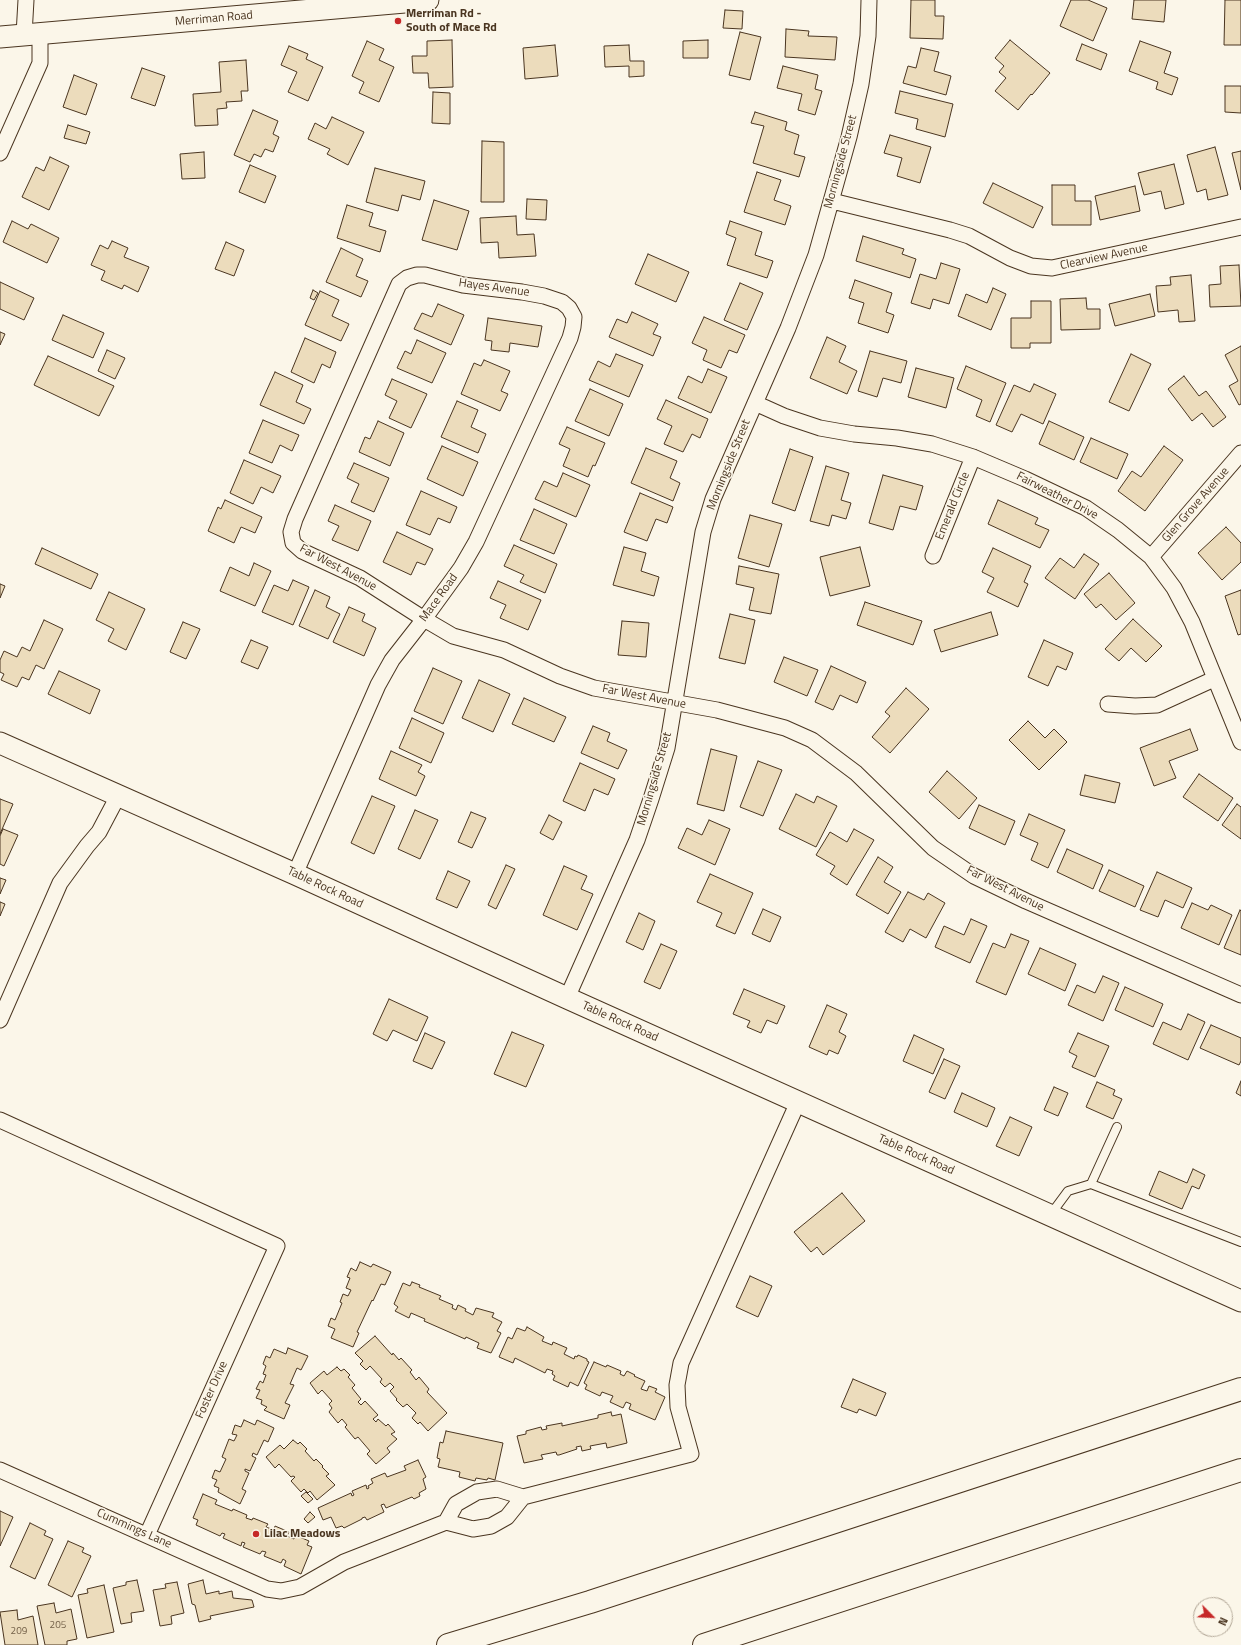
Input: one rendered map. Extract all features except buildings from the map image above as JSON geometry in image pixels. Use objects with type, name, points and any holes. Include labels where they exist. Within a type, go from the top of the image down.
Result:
[{"type":"highway","points":[[448,1645],[590,1602],[1241,1389]]},
{"type":"highway","points":[[704,1645],[1241,1470]]},
{"type":"main road","name":"Merriman Road","points":[[0,37],[428,0]]},
{"type":"main road","name":"Table Rock Road","points":[[0,743],[295,874],[1241,1301]]},
{"type":"street","points":[[0,153],[40,63],[32,34],[26,0]]},
{"type":"street","name":"Morningside Street","points":[[567,998],[637,840],[667,748],[703,532],[713,499],[788,328],[816,255],[849,137],[861,84],[868,36],[869,0]]},
{"type":"street","name":"Clearview Avenue","points":[[832,201],[950,230],[969,236],[1010,258],[1031,266],[1052,268],[1241,227]]},
{"type":"street","name":"Hayes Avenue","points":[[407,278],[417,275],[425,275],[463,285],[544,296],[562,302],[570,308],[574,317]]},
{"type":"street","name":"Far West Avenue","points":[[407,278],[399,284],[295,519],[292,532],[293,543],[302,551],[360,578],[453,636],[504,650],[560,676],[594,688],[717,710],[778,726],[812,740],[856,773],[933,848],[974,876],[1026,901],[1241,995]]},
{"type":"street","name":"Mace Road","points":[[295,874],[378,685],[392,660],[461,568],[489,515],[570,338],[574,317]]},
{"type":"street","name":"Fairweather Drive","points":[[755,403],[784,416],[820,428],[932,444],[973,457],[1025,479],[1086,508],[1118,530],[1151,557],[1174,588],[1192,622],[1241,742]]},
{"type":"street","name":"Glen Grove Avenue","points":[[1151,557],[1241,454]]},
{"type":"street","name":"Emerald Circle","points":[[933,556],[973,457]]},
{"type":"street","points":[[1108,704],[1136,706],[1157,704],[1214,679]]},
{"type":"street","points":[[0,1020],[60,883],[86,846],[99,832],[118,796]]},
{"type":"street","points":[[522,1497],[507,1517],[491,1526],[473,1530],[446,1522],[456,1504],[477,1492],[497,1489],[522,1497],[691,1454],[678,1407],[676,1385],[681,1364],[798,1102]]},
{"type":"street","name":"Foster Drive","points":[[0,1120],[277,1246],[147,1535]]},
{"type":"street","name":"Cummings Lane","points":[[0,1470],[267,1588],[281,1591],[300,1587],[344,1562],[446,1522]]},
{"type":"lane","points":[[1091,1184],[1117,1127]]},
{"type":"lane","points":[[1051,1215],[1068,1191],[1091,1184],[1241,1242]]},
{"type":"place","name":"Merriman Rd - South of Mace Rd","points":[[398,21]]},
{"type":"place","name":"Lilac Meadows","points":[[256,1534]]}]
